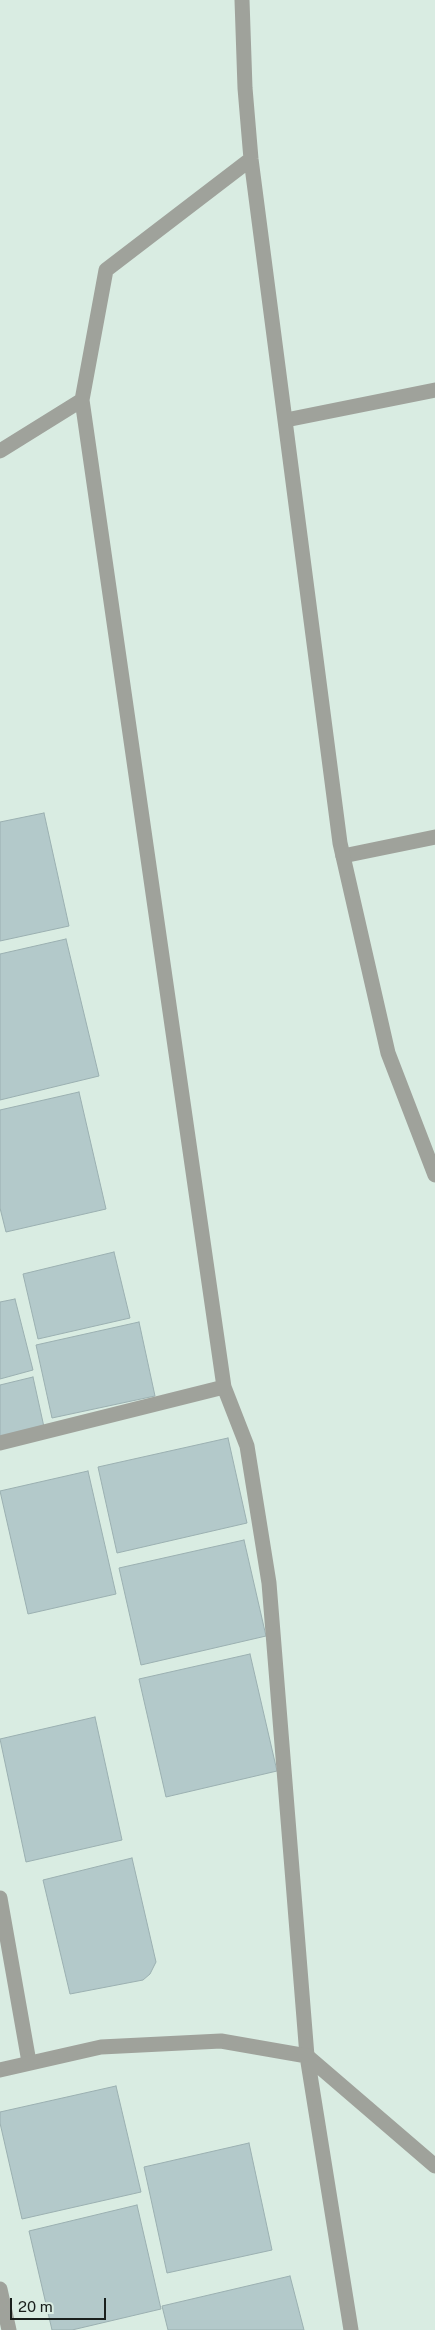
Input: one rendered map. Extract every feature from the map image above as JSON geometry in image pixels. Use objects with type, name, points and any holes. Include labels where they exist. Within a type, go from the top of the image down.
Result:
[{"type":"street","points":[[242,0],[245,88],[251,159],[343,856],[388,1053],[435,1175]]},
{"type":"street","points":[[251,159],[106,270],[82,400],[224,1387],[247,1446],[269,1583],[307,2056],[351,2330]]},
{"type":"street","points":[[286,420],[435,390]]},
{"type":"street","points":[[0,451],[82,400]]},
{"type":"street","points":[[343,856],[435,837]]},
{"type":"street","points":[[0,1443],[224,1387]]},
{"type":"street","points":[[0,1898],[29,2062]]},
{"type":"street","points":[[0,2070],[101,2047],[221,2041],[307,2056],[435,2166]]},
{"type":"street","points":[[0,2289],[9,2330]]},
{"type":"building","points":[[44,813],[69,926],[0,941],[0,822]]},
{"type":"building","points":[[66,939],[99,1076],[0,1100],[0,954]]},
{"type":"building","points":[[79,1092],[106,1209],[6,1232],[0,1208],[0,1110]]},
{"type":"building","points":[[114,1252],[130,1318],[38,1339],[23,1274]]},
{"type":"building","points":[[15,1299],[33,1370],[0,1379],[0,1302]]},
{"type":"building","points":[[139,1322],[155,1396],[52,1418],[36,1345]]},
{"type":"building","points":[[33,1377],[44,1427],[0,1437],[0,1385]]},
{"type":"building","points":[[228,1438],[247,1523],[117,1553],[98,1467]]},
{"type":"building","points":[[88,1471],[116,1594],[28,1614],[0,1491]]},
{"type":"building","points":[[244,1540],[266,1636],[141,1665],[119,1568]]},
{"type":"building","points":[[250,1654],[277,1771],[166,1797],[139,1679]]},
{"type":"building","points":[[95,1717],[122,1840],[26,1862],[0,1739]]},
{"type":"building","points":[[132,1858],[156,1962],[150,1974],[143,1980],[70,1994],[43,1880]]},
{"type":"building","points":[[116,2086],[141,2192],[22,2219],[0,2123],[0,2112]]},
{"type":"building","points":[[249,2143],[272,2250],[167,2273],[144,2167]]},
{"type":"building","points":[[137,2205],[161,2309],[72,2330],[52,2330],[29,2231]]},
{"type":"building","points":[[290,2276],[304,2330],[168,2330],[162,2306]]}]
